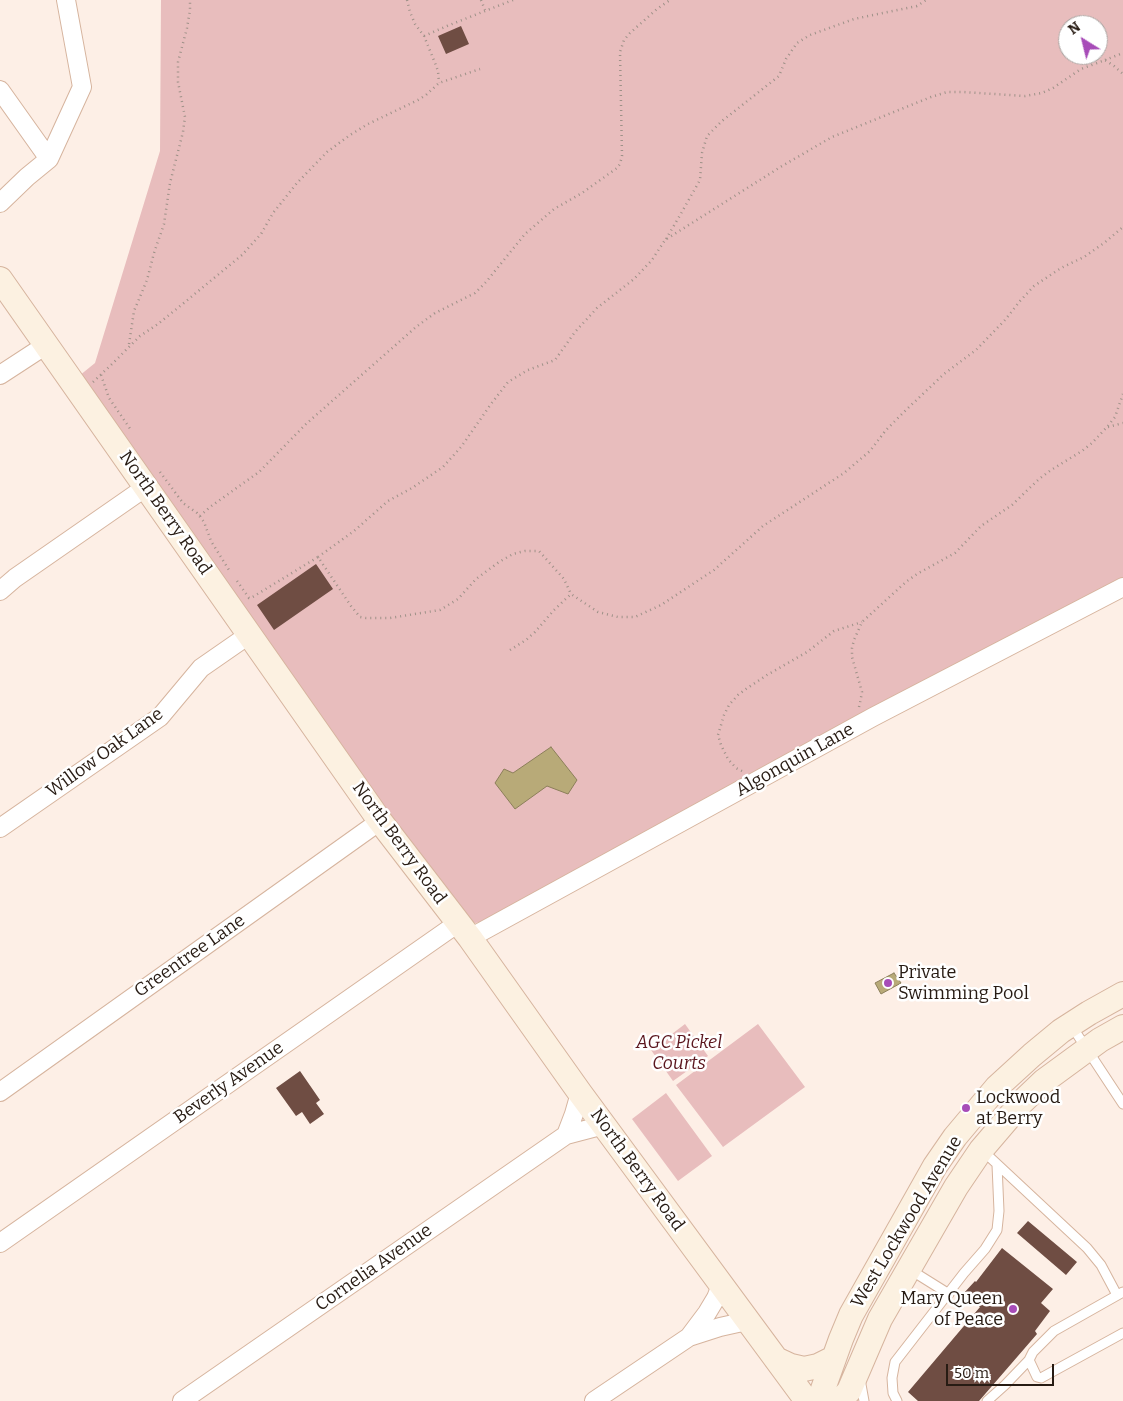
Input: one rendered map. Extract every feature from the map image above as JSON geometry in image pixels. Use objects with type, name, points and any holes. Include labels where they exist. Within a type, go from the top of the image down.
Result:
[{"type":"main road","name":"North Berry Road","points":[[0,278],[79,391],[152,478],[250,634],[380,821],[464,931],[580,1093],[807,1401]]},
{"type":"main road","name":"West Lockwood Avenue","points":[[822,1401],[823,1389],[852,1315],[936,1166],[958,1133],[997,1087],[1032,1055],[1071,1025],[1123,994]]},
{"type":"main road","name":"West Lockwood Avenue","points":[[840,1401],[849,1391],[880,1319],[956,1187],[989,1157],[1022,1102],[1044,1080],[1100,1040],[1123,1027]]},
{"type":"main road","points":[[958,1133],[989,1157]]},
{"type":"main road","points":[[886,1254],[909,1269]]},
{"type":"main road","points":[[776,1359],[791,1366],[804,1369],[818,1366],[834,1358]]},
{"type":"street","points":[[0,203],[49,159],[82,87],[66,0]]},
{"type":"street","points":[[0,90],[49,159]]},
{"type":"street","points":[[0,375],[46,345]]},
{"type":"street","points":[[0,591],[152,478]]},
{"type":"street","name":"Algonquin Lane","points":[[464,931],[1123,587]]},
{"type":"street","name":"Willow Oak Lane","points":[[0,828],[160,718],[201,668],[250,634]]},
{"type":"street","name":"Greentree Lane","points":[[0,1092],[380,821]]},
{"type":"street","name":"Beverly Avenue","points":[[0,1243],[464,931]]},
{"type":"street","points":[[566,1134],[580,1093]]},
{"type":"street","name":"Cornelia Avenue","points":[[182,1401],[566,1134],[604,1125]]},
{"type":"street","points":[[689,1337],[707,1314],[721,1285]]},
{"type":"street","points":[[594,1401],[689,1337],[747,1321]]},
{"type":"lane","points":[[1071,1025],[1123,1104]]},
{"type":"lane","points":[[987,1401],[1005,1385],[1054,1331],[1120,1294],[1087,1248],[989,1157]]},
{"type":"lane","points":[[897,1401],[893,1393],[892,1378],[895,1362],[985,1249],[997,1230],[999,1211],[989,1157]]},
{"type":"lane","points":[[909,1269],[948,1294]]},
{"type":"lane","points":[[1028,1360],[1037,1377],[1040,1378],[1123,1333]]},
{"type":"lane","points":[[858,1372],[864,1401]]},
{"type":"path","points":[[129,345],[134,311],[147,280],[164,224],[170,182],[183,132],[185,117],[178,82],[178,62],[187,28],[190,0]]},
{"type":"path","points":[[407,0],[415,24],[424,36],[438,71],[439,83]]},
{"type":"path","points":[[481,0],[485,10]]},
{"type":"path","points":[[424,36],[513,0]]},
{"type":"path","points":[[200,516],[259,472],[306,424],[416,327],[435,313],[474,293],[486,282],[525,234],[554,210],[617,168],[622,156],[620,52],[630,33],[670,0]]},
{"type":"path","points":[[152,478],[200,516],[211,540],[249,598],[318,557],[354,531],[388,501],[412,488],[443,467],[461,448],[508,382],[528,370],[555,360],[575,332],[597,308],[634,280],[652,260],[700,180],[702,153],[707,136],[722,121],[779,76],[786,58],[797,43],[810,35],[854,19],[917,6],[926,0]]},
{"type":"path","points":[[1108,59],[1123,53]]},
{"type":"path","points":[[1108,62],[1123,74]]},
{"type":"path","points":[[665,240],[782,166],[832,137],[878,118],[947,92],[1025,96],[1042,93],[1053,88],[1081,69],[1092,65]]},
{"type":"path","points":[[79,391],[101,375],[129,345],[242,255],[261,234],[273,213],[297,183],[327,152],[368,124],[418,100],[439,83],[480,69]]},
{"type":"path","points":[[318,557],[350,606],[360,617],[390,618],[440,610],[458,599],[476,579],[499,562],[513,554],[525,551],[538,551],[564,579],[571,594],[598,612],[618,617],[635,618],[661,605],[714,570],[763,526],[844,473],[870,451],[886,430],[944,374],[976,350],[1034,286],[1061,268],[1084,257],[1123,227]]},
{"type":"path","points":[[101,375],[109,398],[131,430]]},
{"type":"path","points":[[856,711],[862,692],[852,656],[852,648],[862,622],[917,574],[955,553],[982,526],[1012,505],[1050,470],[1082,451],[1114,418],[1123,394]]},
{"type":"path","points":[[1107,427],[1123,424]]},
{"type":"path","points":[[510,650],[535,632],[571,594]]},
{"type":"path","points":[[746,771],[732,764],[721,745],[718,735],[729,705],[746,689],[807,652],[834,631],[862,622]]},
{"type":"green space","points":[[161,0],[1123,0],[1123,579],[489,921],[475,923],[467,919],[316,712],[79,376],[95,363],[160,151]]},
{"type":"green space","name":"AGC Pickel Courts","points":[[685,1024],[708,1056],[673,1081],[651,1050]]},
{"type":"green space","points":[[758,1024],[805,1087],[723,1147],[676,1085]]},
{"type":"green space","points":[[666,1093],[712,1156],[678,1181],[632,1119]]},
{"type":"shaded area","points":[[551,747],[577,780],[568,794],[547,786],[515,809],[495,783],[504,769],[513,773]]},
{"type":"shaded area","name":"Private Swimming Pool","points":[[894,973],[901,983],[881,994],[875,983]]},
{"type":"building","points":[[461,26],[469,44],[446,54],[438,36]]},
{"type":"building","points":[[316,564],[333,589],[274,630],[257,605]]},
{"type":"building","points":[[300,1071],[320,1100],[316,1103],[324,1114],[310,1124],[302,1112],[296,1116],[276,1088]]},
{"type":"building","points":[[1028,1221],[1077,1262],[1066,1275],[1017,1233]]},
{"type":"building","name":"Mary Queen of Peace","points":[[1002,1248],[1053,1289],[1041,1303],[1050,1311],[1035,1331],[1037,1334],[979,1401],[918,1401],[908,1392],[980,1307],[964,1293],[976,1282]]},
{"type":"place","name":"Private Swimming Pool","points":[[888,983]]},
{"type":"place","name":"Lockwood at Berry","points":[[966,1108]]},
{"type":"place","name":"Mary Queen of Peace","points":[[1013,1309]]}]
